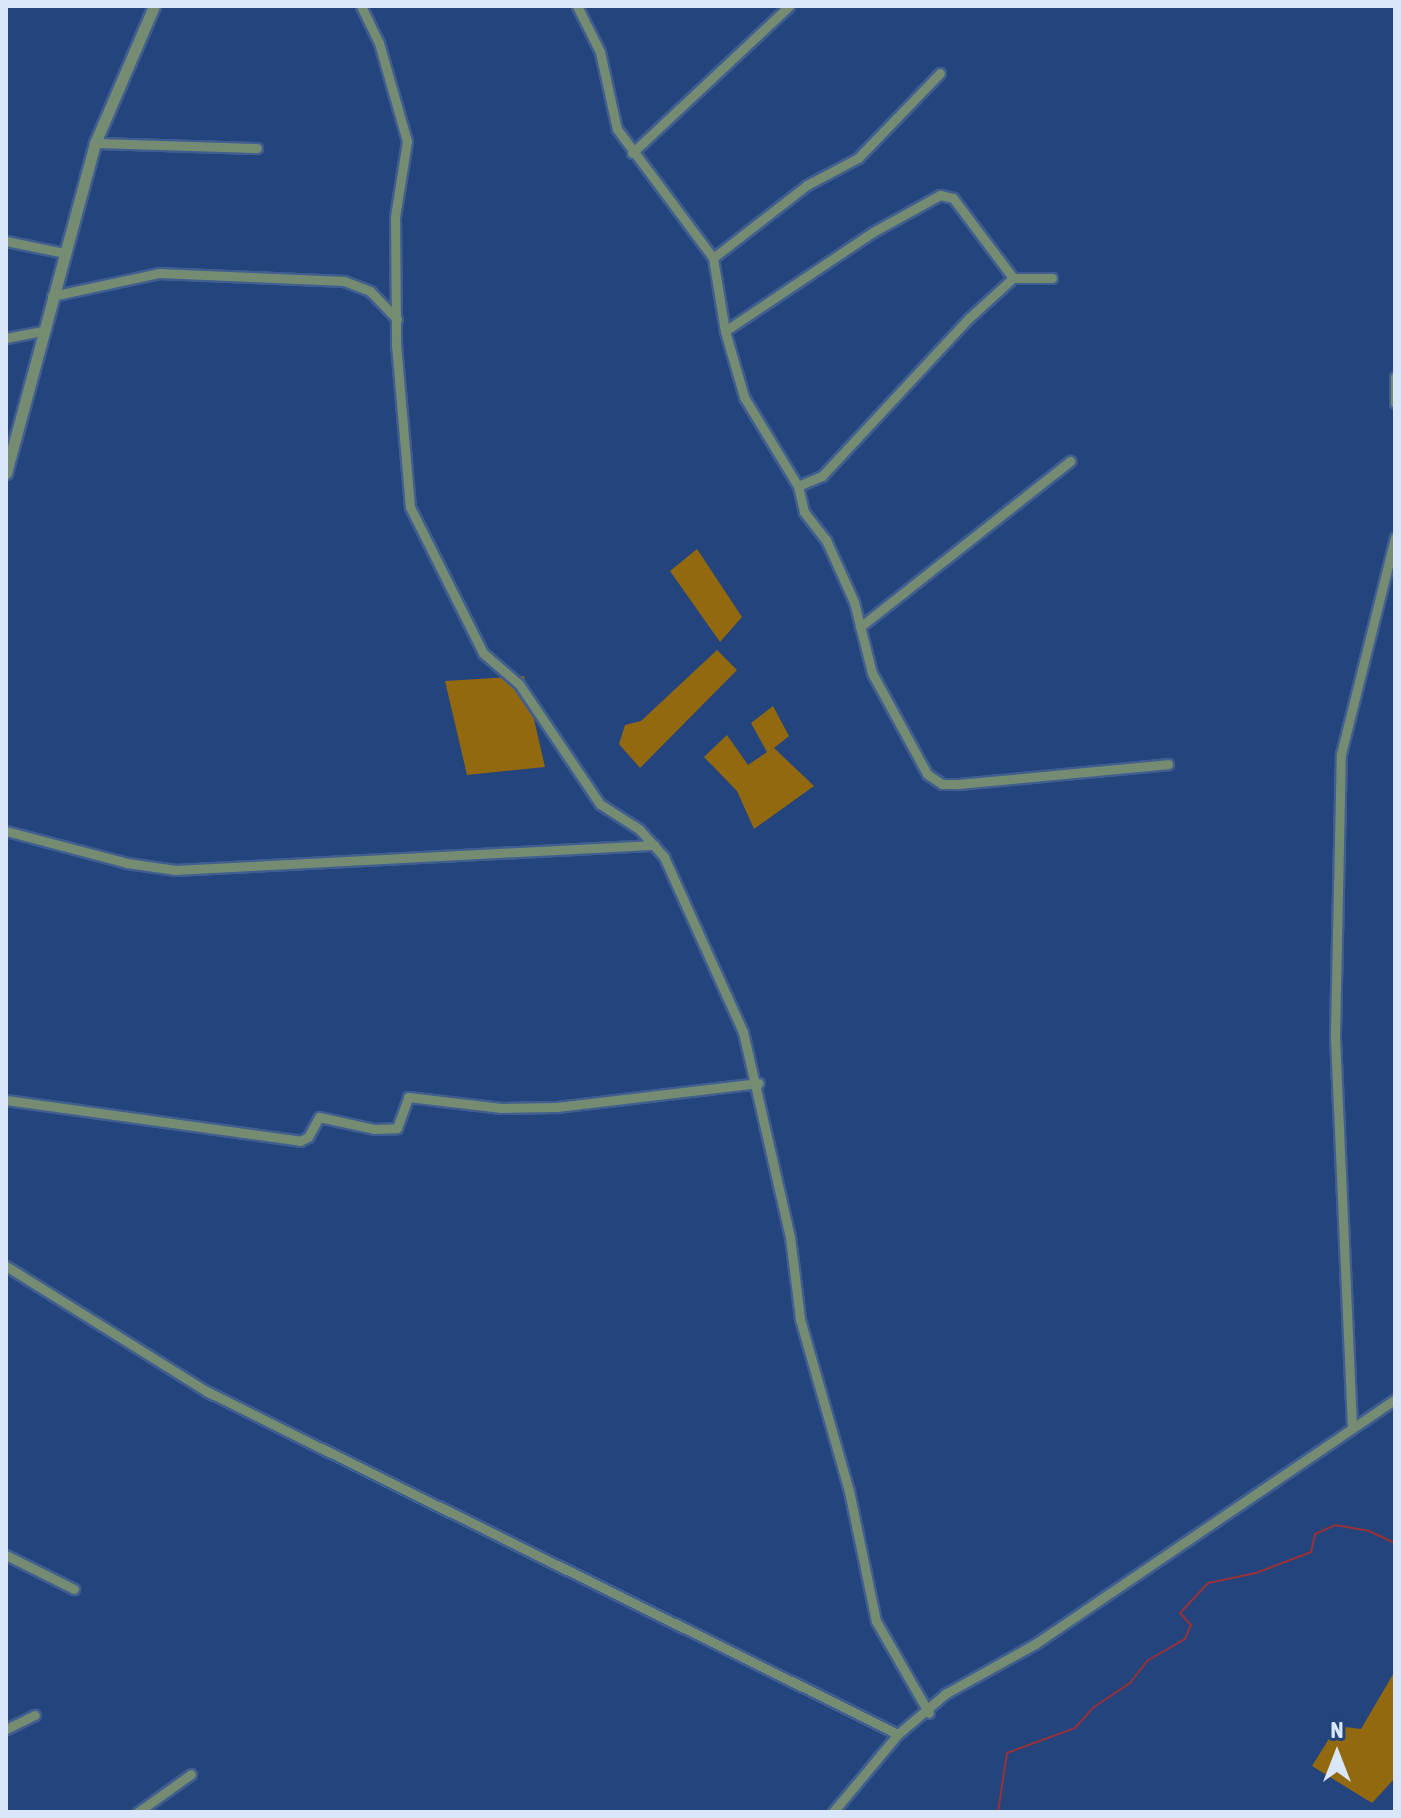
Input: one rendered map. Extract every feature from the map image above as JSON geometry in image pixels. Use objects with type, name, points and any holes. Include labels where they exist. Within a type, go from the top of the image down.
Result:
[{"type":"street","points":[[6,473],[41,331],[95,143],[154,6]]},
{"type":"street","points":[[361,6],[379,43],[407,141],[395,217],[403,458],[410,507],[488,660],[519,684],[600,804],[639,829],[664,857],[743,1032],[759,1083],[790,1237],[800,1319],[849,1491],[876,1621],[929,1713]]},
{"type":"street","points":[[577,6],[600,52],[610,108],[632,153],[713,258],[725,331],[744,397],[798,486],[804,512],[826,540],[846,581],[872,673],[927,774],[942,784],[1168,764]]},
{"type":"street","points":[[632,153],[789,6]]},
{"type":"street","points":[[713,258],[807,185],[858,158],[940,73]]},
{"type":"street","points":[[95,143],[257,148]]},
{"type":"street","points":[[725,331],[883,225],[940,195],[953,198],[1013,278]]},
{"type":"street","points":[[6,241],[64,253]]},
{"type":"street","points":[[52,296],[159,273],[344,281],[370,291],[397,319]]},
{"type":"street","points":[[798,486],[822,476],[969,318],[1013,278],[1052,278]]},
{"type":"street","points":[[6,338],[41,331]]},
{"type":"street","points":[[1395,377],[1395,403]]},
{"type":"street","points":[[860,627],[1070,461]]},
{"type":"street","points":[[1352,1427],[1335,1034],[1341,754],[1395,538]]},
{"type":"street","points":[[6,831],[127,863],[175,870],[654,845]]},
{"type":"street","points":[[6,1100],[300,1141],[308,1137],[319,1117],[382,1131],[397,1128],[408,1097],[501,1108],[557,1107],[759,1083]]},
{"type":"street","points":[[6,1266],[208,1392],[898,1734]]},
{"type":"street","points":[[833,1812],[898,1734],[929,1713],[945,1694],[1035,1644],[1269,1489],[1395,1399]]},
{"type":"street","points":[[6,1555],[74,1589]]},
{"type":"street","points":[[6,1729],[35,1715]]},
{"type":"street","points":[[138,1812],[191,1774]]},
{"type":"shaded area","points":[[697,549],[742,617],[720,642],[670,571]]},
{"type":"shaded area","points":[[717,650],[737,670],[640,768],[619,744],[625,725],[641,721]]},
{"type":"shaded area","points":[[524,676],[545,767],[467,775],[445,681]]},
{"type":"shaded area","points":[[773,706],[789,736],[774,748],[814,786],[754,829],[737,791],[704,757],[727,735],[748,765],[767,752],[751,723]]},
{"type":"shaded area","points":[[1395,1671],[1395,1778],[1372,1803],[1312,1766],[1337,1726],[1361,1729]]},
{"type":"waterway","points":[[998,1812],[1007,1753],[1075,1728],[1094,1707],[1130,1683],[1147,1661],[1185,1639],[1191,1625],[1180,1613],[1208,1583],[1256,1573],[1311,1552],[1315,1534],[1335,1525],[1369,1531],[1395,1543]]}]
